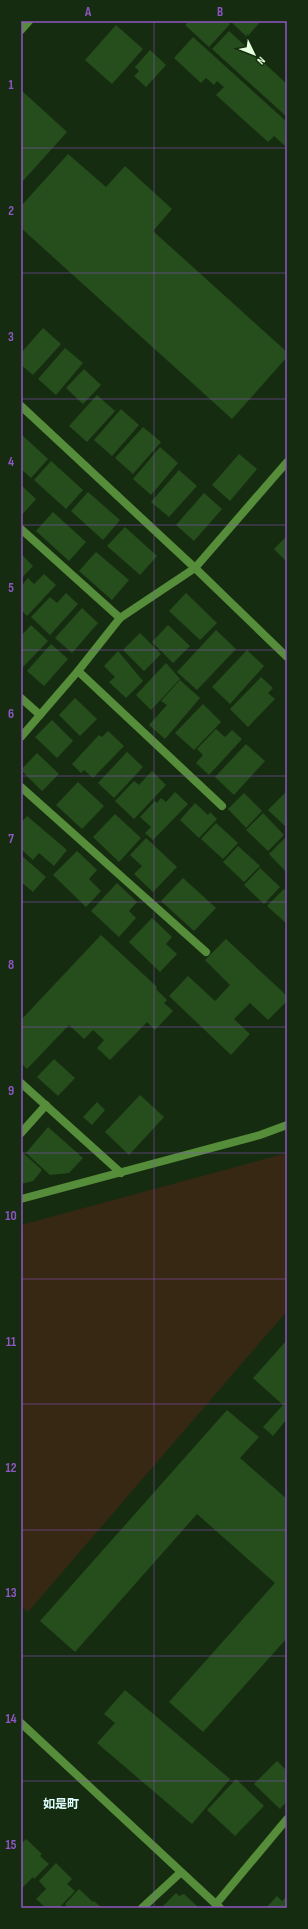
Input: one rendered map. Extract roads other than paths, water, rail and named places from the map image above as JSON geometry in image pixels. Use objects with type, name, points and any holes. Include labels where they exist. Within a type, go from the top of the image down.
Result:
[{"type":"street","points":[[21,30],[29,21]]},
{"type":"street","points":[[21,406],[195,568],[287,657]]},
{"type":"street","points":[[21,737],[78,671],[120,618],[195,568],[287,462]]},
{"type":"street","points":[[21,529],[120,618]]},
{"type":"street","points":[[78,671],[222,806]]},
{"type":"street","points":[[21,698],[40,715]]},
{"type":"street","points":[[21,787],[206,952]]},
{"type":"street","points":[[21,1083],[121,1172]]},
{"type":"street","points":[[21,1133],[46,1105]]},
{"type":"street","points":[[21,1199],[260,1135],[287,1125]]},
{"type":"street","points":[[21,1723],[180,1873],[218,1906],[287,1820]]},
{"type":"street","points":[[142,1908],[180,1873]]},
{"type":"district","name":"如是町","points":[[61,1804]]}]
